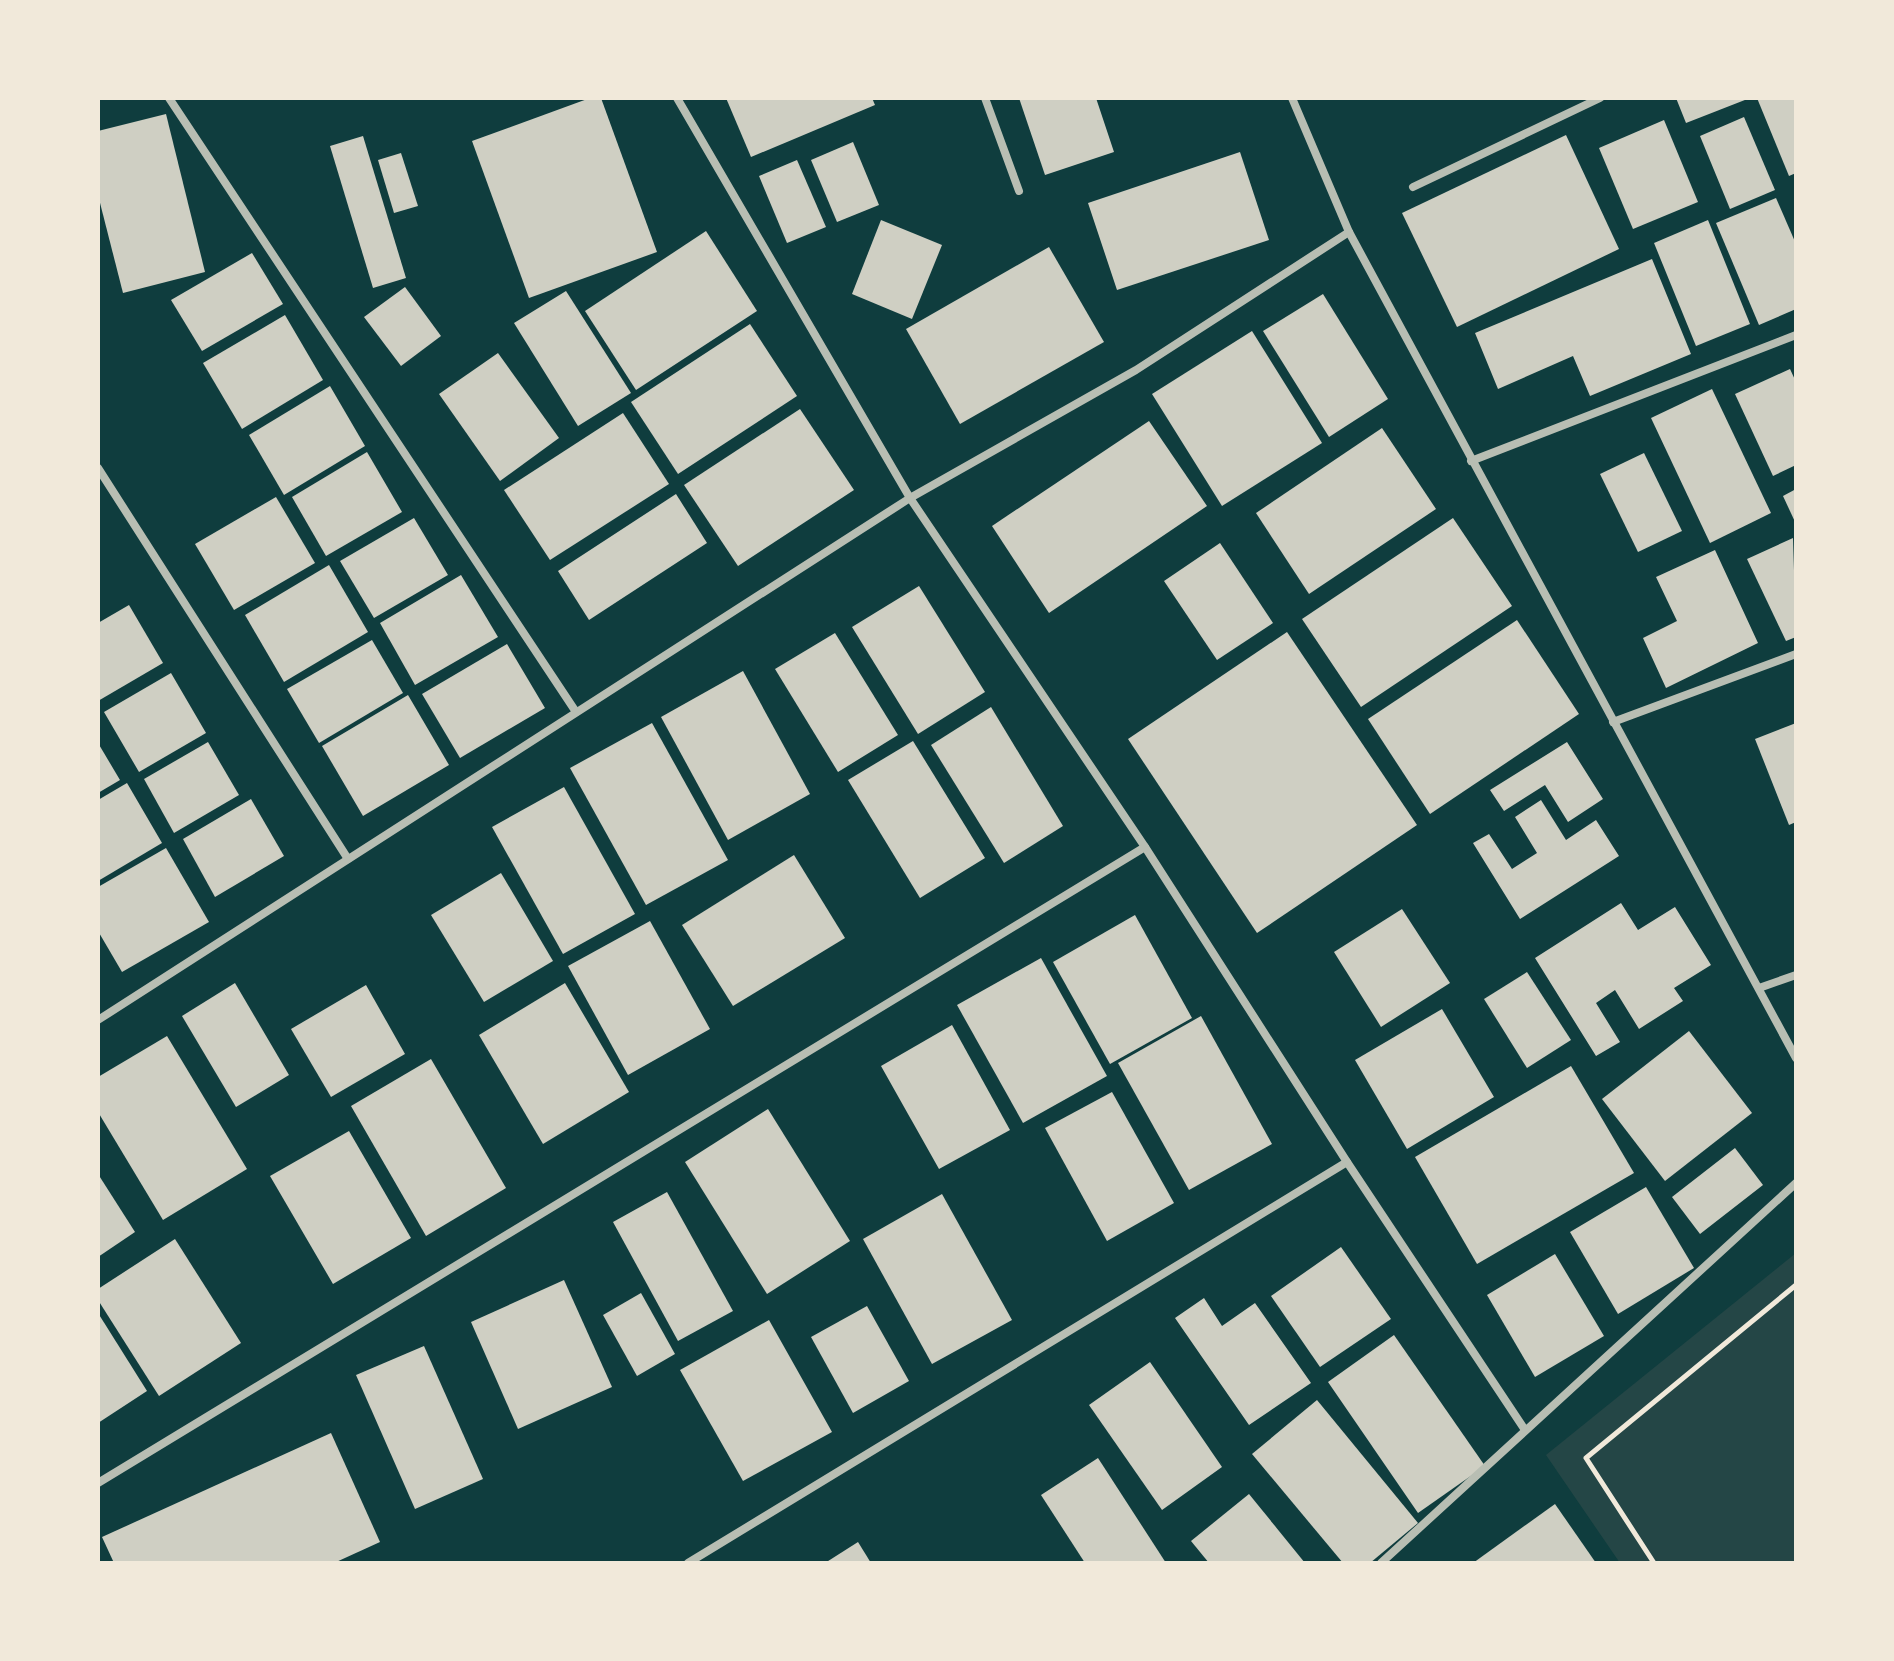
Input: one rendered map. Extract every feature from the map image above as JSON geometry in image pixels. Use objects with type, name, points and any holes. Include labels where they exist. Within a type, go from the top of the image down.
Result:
[{"type":"street","points":[[169,98],[576,712]]},
{"type":"street","points":[[677,98],[910,498],[1145,847],[1347,1162],[1525,1430]]},
{"type":"street","points":[[985,98],[1019,191]]},
{"type":"street","points":[[1292,98],[1349,232],[1796,1058]]},
{"type":"street","points":[[1413,187],[1600,98]]},
{"type":"street","points":[[98,1020],[910,498],[1136,370],[1349,232]]},
{"type":"street","points":[[1471,461],[1796,335]]},
{"type":"street","points":[[98,468],[348,859]]},
{"type":"street","points":[[1613,722],[1796,654]]},
{"type":"street","points":[[98,1483],[1145,847]]},
{"type":"street","points":[[1759,988],[1796,975]]},
{"type":"street","points":[[688,1563],[1347,1162]]},
{"type":"street","points":[[1381,1563],[1796,1183]]},
{"type":"path","points":[[1654,1563],[1586,1458],[1796,1285]]},
{"type":"shaded area","points":[[1796,1253],[1796,1563],[1620,1563],[1546,1455]]},
{"type":"building","points":[[590,98],[601,98],[657,252],[529,298],[472,141]]},
{"type":"building","points":[[726,98],[872,98],[875,105],[751,157]]},
{"type":"building","points":[[1019,98],[1096,98],[1114,152],[1045,175]]},
{"type":"building","points":[[1676,98],[1750,98],[1686,123]]},
{"type":"building","points":[[1757,98],[1796,98],[1796,173],[1789,176]]},
{"type":"building","points":[[166,114],[205,272],[123,293],[98,195],[98,131]]},
{"type":"building","points":[[1744,117],[1775,190],[1730,209],[1700,136]]},
{"type":"building","points":[[1664,120],[1698,202],[1633,229],[1599,148]]},
{"type":"building","points":[[1566,135],[1619,249],[1457,327],[1402,213]]},
{"type":"building","points":[[363,136],[406,278],[373,288],[330,146]]},
{"type":"building","points":[[853,142],[879,205],[837,222],[811,160]]},
{"type":"building","points":[[1240,152],[1269,240],[1117,290],[1088,203]]},
{"type":"building","points":[[401,153],[418,206],[394,213],[378,160]]},
{"type":"building","points":[[797,160],[826,227],[787,243],[759,176]]},
{"type":"building","points":[[1776,198],[1796,244],[1796,309],[1759,325],[1716,223]]},
{"type":"building","points":[[881,220],[942,245],[912,319],[852,294]]},
{"type":"building","points":[[1708,220],[1750,324],[1696,346],[1654,243]]},
{"type":"building","points":[[706,231],[757,311],[636,390],[585,311]]},
{"type":"building","points":[[1049,247],[1104,342],[960,424],[906,329]]},
{"type":"building","points":[[252,253],[283,304],[202,351],[171,300]]},
{"type":"building","points":[[1652,259],[1691,354],[1590,396],[1573,356],[1498,389],[1475,333]]},
{"type":"building","points":[[405,287],[441,336],[401,366],[364,317]]},
{"type":"building","points":[[566,291],[631,393],[578,426],[514,323]]},
{"type":"building","points":[[1323,294],[1388,399],[1329,437],[1263,331]]},
{"type":"building","points":[[285,315],[323,380],[242,429],[203,363]]},
{"type":"building","points":[[750,324],[797,396],[678,474],[631,402]]},
{"type":"building","points":[[1252,331],[1322,443],[1222,506],[1152,394]]},
{"type":"building","points":[[498,353],[559,438],[500,481],[439,394]]},
{"type":"building","points":[[1790,369],[1796,382],[1796,465],[1773,476],[1735,394]]},
{"type":"building","points":[[330,386],[365,446],[284,495],[249,435]]},
{"type":"building","points":[[1712,389],[1771,513],[1710,543],[1651,418]]},
{"type":"building","points":[[800,409],[854,490],[738,566],[684,485]]},
{"type":"building","points":[[623,413],[669,484],[550,560],[504,490]]},
{"type":"building","points":[[1149,421],[1207,506],[1049,613],[992,526]]},
{"type":"building","points":[[1382,428],[1436,509],[1309,594],[1256,513]]},
{"type":"building","points":[[367,452],[402,512],[326,556],[292,497]]},
{"type":"building","points":[[1644,453],[1682,531],[1638,552],[1600,474]]},
{"type":"building","points":[[1796,489],[1796,524],[1783,496]]},
{"type":"building","points":[[676,494],[707,543],[589,620],[558,571]]},
{"type":"building","points":[[276,497],[315,563],[234,610],[195,544]]},
{"type":"building","points":[[414,518],[448,575],[374,618],[340,561]]},
{"type":"building","points":[[1453,518],[1512,606],[1361,707],[1302,619]]},
{"type":"building","points":[[1793,538],[1796,637],[1786,641],[1747,559]]},
{"type":"building","points":[[1220,543],[1273,623],[1217,660],[1164,581]]},
{"type":"building","points":[[1715,550],[1758,643],[1666,688],[1643,638],[1677,621],[1656,577]]},
{"type":"building","points":[[329,565],[368,632],[284,682],[245,615]]},
{"type":"building","points":[[461,575],[498,637],[415,685],[380,623]]},
{"type":"building","points":[[919,586],[985,692],[918,734],[852,627]]},
{"type":"building","points":[[129,605],[163,663],[98,701],[98,623]]},
{"type":"building","points":[[1517,620],[1579,714],[1430,814],[1368,719]]},
{"type":"building","points":[[1287,632],[1417,825],[1257,933],[1128,739]]},
{"type":"building","points":[[835,633],[898,735],[838,772],[775,669]]},
{"type":"building","points":[[372,640],[403,693],[319,743],[287,689]]},
{"type":"building","points":[[507,644],[545,708],[460,758],[422,694]]},
{"type":"building","points":[[743,671],[810,794],[728,840],[661,717]]},
{"type":"building","points":[[171,673],[206,733],[139,772],[104,712]]},
{"type":"building","points":[[408,695],[449,765],[363,816],[322,746]]},
{"type":"building","points":[[991,707],[1063,826],[1004,863],[931,745]]},
{"type":"building","points":[[652,723],[728,860],[646,905],[570,768]]},
{"type":"building","points":[[1796,723],[1796,822],[1789,825],[1755,739]]},
{"type":"building","points":[[913,741],[985,858],[920,898],[848,780]]},
{"type":"building","points":[[208,742],[239,795],[174,833],[144,779]]},
{"type":"building","points":[[1567,742],[1603,799],[1568,822],[1545,785],[1504,811],[1490,790]]},
{"type":"building","points":[[98,743],[120,780],[98,793]]},
{"type":"building","points":[[127,783],[162,843],[98,881],[98,800]]},
{"type":"building","points":[[564,787],[635,914],[563,954],[492,827]]},
{"type":"building","points":[[251,799],[284,856],[215,897],[183,839]]},
{"type":"building","points":[[1541,800],[1566,840],[1596,820],[1619,856],[1520,919],[1473,843],[1489,834],[1512,869],[1537,853],[1515,817]]},
{"type":"building","points":[[166,848],[209,922],[122,972],[98,931],[98,887]]},
{"type":"building","points":[[794,855],[845,938],[733,1006],[682,925]]},
{"type":"building","points":[[501,873],[553,961],[484,1002],[431,915]]},
{"type":"building","points":[[1621,903],[1638,930],[1675,907],[1711,965],[1674,988],[1683,1001],[1639,1029],[1615,990],[1596,1003],[1620,1042],[1596,1056],[1535,958]]},
{"type":"building","points":[[1402,909],[1450,983],[1381,1027],[1334,952]]},
{"type":"building","points":[[1135,915],[1192,1018],[1110,1064],[1053,962]]},
{"type":"building","points":[[650,921],[710,1029],[628,1075],[568,966]]},
{"type":"building","points":[[1041,958],[1107,1076],[1023,1123],[957,1005]]},
{"type":"building","points":[[1527,972],[1571,1040],[1527,1068],[1484,999]]},
{"type":"building","points":[[235,983],[289,1075],[236,1107],[182,1016]]},
{"type":"building","points":[[565,983],[629,1092],[543,1144],[479,1035]]},
{"type":"building","points":[[366,985],[405,1054],[331,1097],[291,1029]]},
{"type":"building","points":[[1442,1009],[1494,1097],[1407,1149],[1355,1060]]},
{"type":"building","points":[[1201,1016],[1272,1144],[1189,1190],[1118,1063]]},
{"type":"building","points":[[952,1025],[1010,1130],[939,1169],[881,1066]]},
{"type":"building","points":[[1689,1031],[1752,1113],[1665,1181],[1602,1099]]},
{"type":"building","points":[[167,1036],[247,1169],[163,1220],[98,1112],[98,1077]]},
{"type":"building","points":[[431,1059],[506,1188],[426,1236],[351,1106]]},
{"type":"building","points":[[1571,1066],[1634,1173],[1477,1264],[1415,1157]]},
{"type":"building","points":[[1112,1092],[1174,1203],[1107,1241],[1045,1128]]},
{"type":"building","points":[[768,1109],[850,1241],[767,1294],[685,1162]]},
{"type":"building","points":[[349,1131],[411,1238],[333,1284],[270,1176]]},
{"type":"building","points":[[1735,1148],[1763,1185],[1700,1234],[1672,1197]]},
{"type":"building","points":[[98,1174],[135,1232],[98,1257]]},
{"type":"building","points":[[1646,1187],[1694,1268],[1618,1314],[1570,1232]]},
{"type":"building","points":[[667,1192],[733,1311],[678,1341],[613,1222]]},
{"type":"building","points":[[942,1194],[1012,1320],[932,1364],[863,1239]]},
{"type":"building","points":[[175,1239],[241,1343],[159,1396],[98,1300],[98,1289]]},
{"type":"building","points":[[1341,1247],[1391,1319],[1320,1367],[1271,1296]]},
{"type":"building","points":[[1555,1254],[1604,1336],[1535,1377],[1487,1295]]},
{"type":"building","points":[[564,1280],[612,1387],[518,1429],[471,1322]]},
{"type":"building","points":[[641,1293],[675,1354],[637,1376],[603,1315]]},
{"type":"building","points":[[1204,1298],[1222,1326],[1255,1303],[1311,1383],[1249,1425],[1175,1318]]},
{"type":"building","points":[[867,1306],[909,1381],[853,1413],[811,1337]]},
{"type":"building","points":[[98,1313],[147,1391],[98,1423]]},
{"type":"building","points":[[769,1320],[832,1432],[743,1481],[680,1370]]},
{"type":"building","points":[[1394,1335],[1485,1466],[1418,1513],[1328,1382]]},
{"type":"building","points":[[424,1346],[483,1479],[415,1509],[356,1375]]},
{"type":"building","points":[[1150,1362],[1222,1467],[1162,1510],[1089,1405]]},
{"type":"building","points":[[1317,1400],[1418,1523],[1370,1563],[1343,1563],[1252,1454]]},
{"type":"building","points":[[331,1433],[380,1542],[334,1563],[114,1563],[102,1537]]},
{"type":"building","points":[[1098,1458],[1166,1563],[1085,1563],[1041,1495]]},
{"type":"building","points":[[1249,1494],[1305,1563],[1209,1563],[1191,1541]]},
{"type":"building","points":[[1555,1504],[1596,1563],[1473,1563]]},
{"type":"building","points":[[858,1542],[871,1563],[825,1563]]}]
